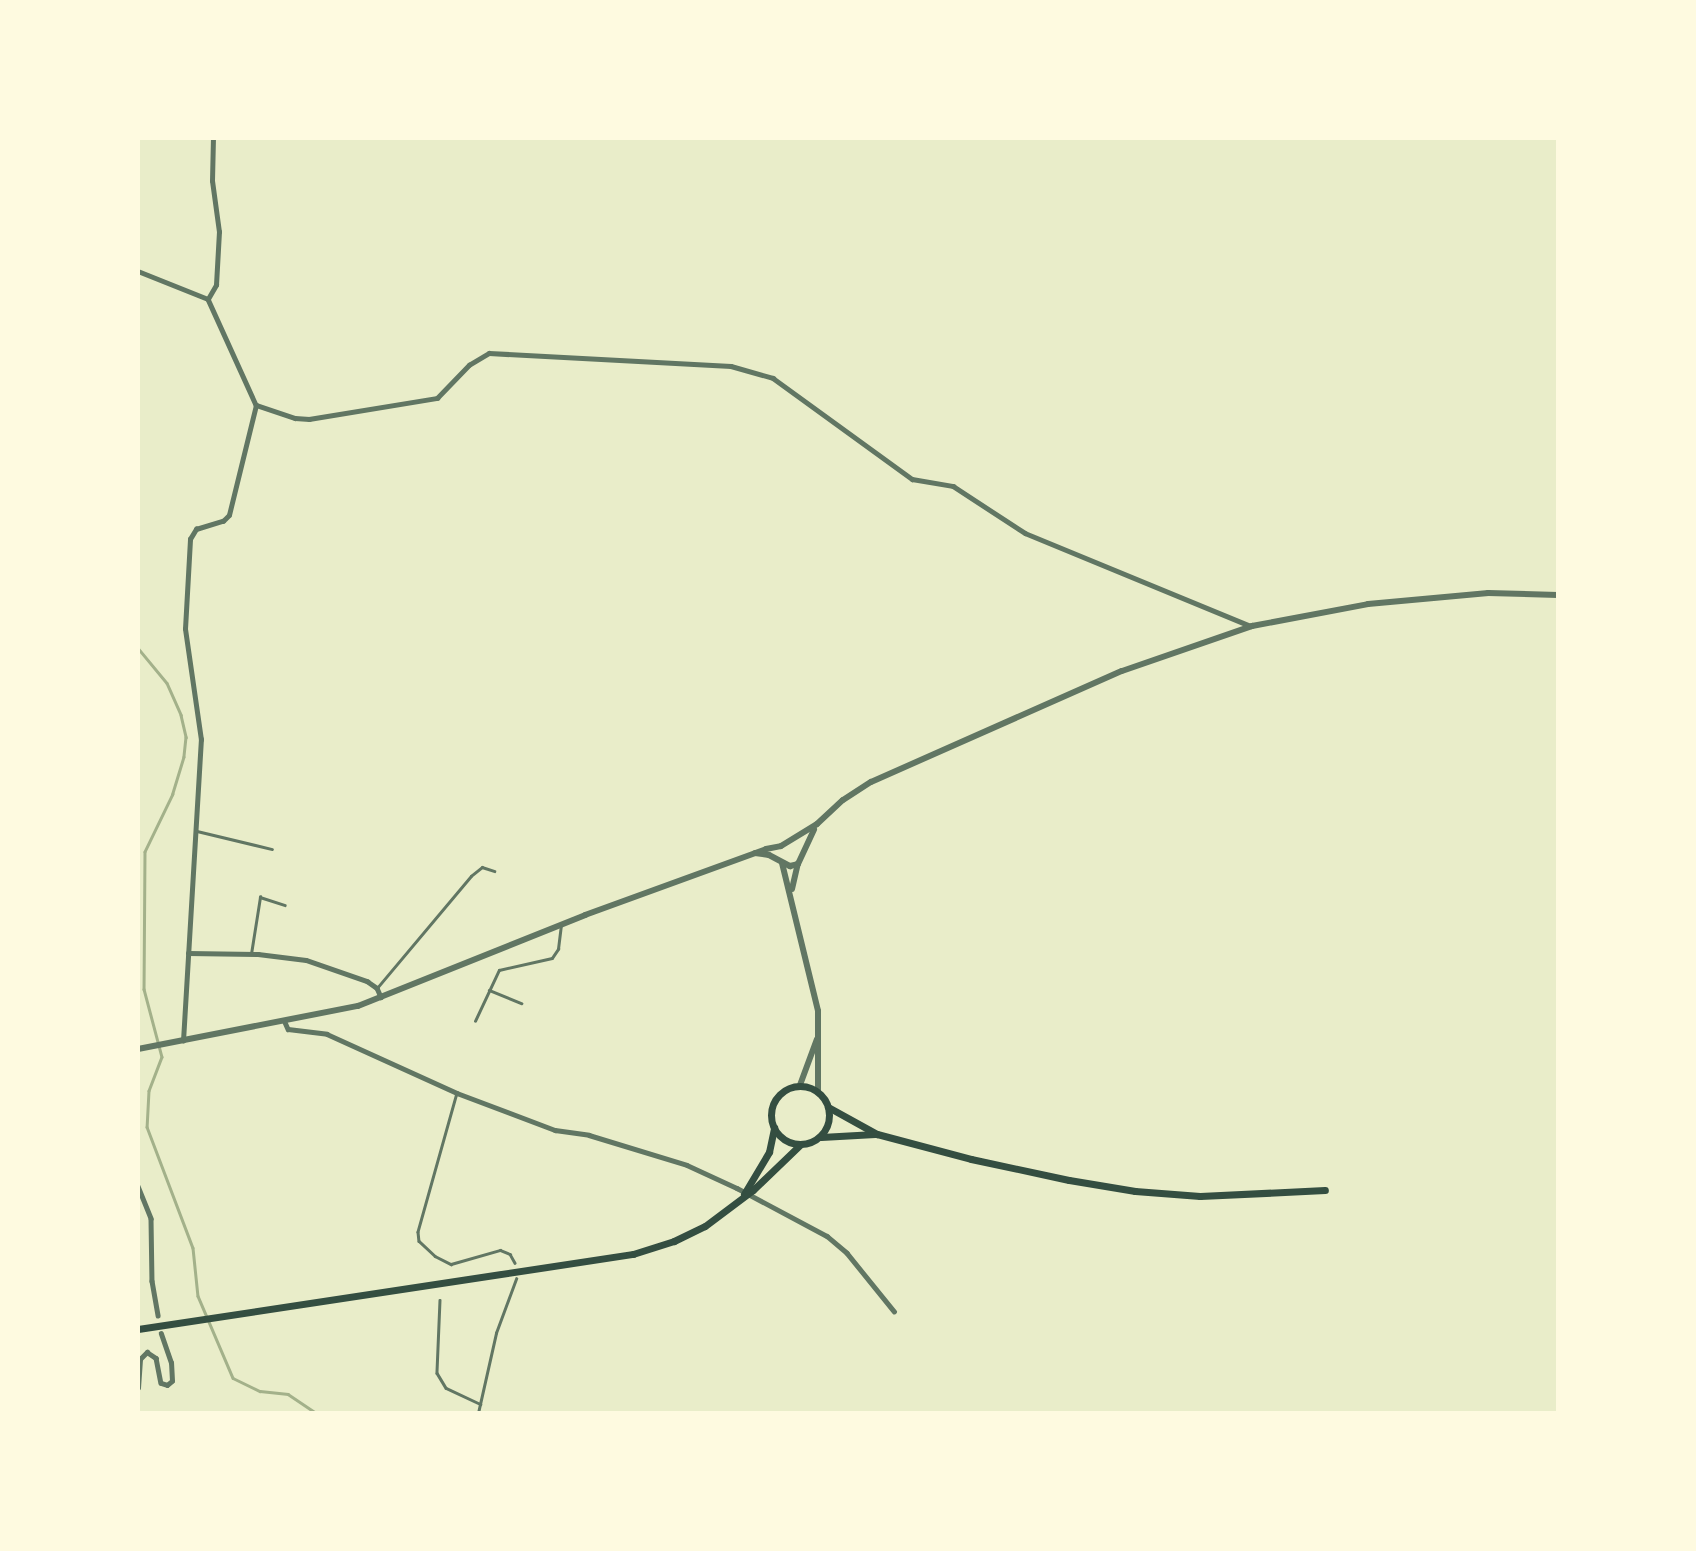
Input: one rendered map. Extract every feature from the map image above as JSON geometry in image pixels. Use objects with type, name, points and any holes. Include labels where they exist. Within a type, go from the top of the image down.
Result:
[{"type":"main road","points":[[751,1188],[769,1152],[774,1128],[771,1109],[775,1100],[781,1092],[800,1086],[818,1091],[828,1107],[877,1134],[971,1159],[1135,1191],[1200,1196],[1325,1190]]},
{"type":"main road","points":[[820,1137],[828,1124],[828,1107]]},
{"type":"main road","points":[[774,1128],[786,1141],[801,1144]]},
{"type":"main road","points":[[138,1329],[632,1254],[691,1233],[742,1196],[801,1144],[820,1137],[877,1134]]},
{"type":"street","points":[[208,299],[216,285],[219,232],[212,181],[213,138]]},
{"type":"street","points":[[138,271],[208,299],[256,405],[229,515],[219,523],[196,529],[190,538],[185,629],[201,740],[183,1041]]},
{"type":"street","points":[[256,405],[295,418],[309,419],[430,400],[444,394],[469,365],[489,354],[731,366],[773,378],[912,479],[953,486],[1025,533],[1252,626]]},
{"type":"street","points":[[138,1049],[358,1006],[382,998],[561,925],[753,853],[781,846],[817,824],[843,800],[871,782],[1122,671],[1252,626],[1367,604],[1488,593],[1558,595]]},
{"type":"street","points":[[753,853],[790,866],[797,864],[803,859],[803,849],[817,824]]},
{"type":"street","points":[[792,841],[803,849]]},
{"type":"street","points":[[781,846],[781,861],[815,991],[819,1034],[818,1091]]},
{"type":"street","points":[[791,894],[797,864]]},
{"type":"street","points":[[188,953],[251,954],[306,960],[367,982],[377,988],[382,998]]},
{"type":"street","points":[[284,1020],[288,1029],[327,1034],[457,1093],[555,1130],[589,1135],[687,1165],[737,1188],[827,1236],[847,1254],[894,1311]]},
{"type":"street","points":[[800,1086],[819,1034]]},
{"type":"street","points":[[138,1186],[150,1219],[152,1281],[158,1315]]},
{"type":"street","points":[[138,1388],[140,1359],[147,1352],[156,1358],[161,1382],[167,1385],[172,1381],[171,1363],[161,1334]]},
{"type":"lane","points":[[194,830],[272,849]]},
{"type":"lane","points":[[377,988],[471,876],[482,867],[494,871]]},
{"type":"lane","points":[[251,954],[260,897],[285,905]]},
{"type":"lane","points":[[475,1021],[502,968],[541,963],[552,958],[558,949],[561,925]]},
{"type":"lane","points":[[489,990],[522,1003]]},
{"type":"lane","points":[[457,1093],[418,1232],[419,1241],[435,1256],[451,1264],[500,1250],[510,1254],[515,1263]]},
{"type":"lane","points":[[478,1413],[496,1333],[516,1279]]},
{"type":"lane","points":[[440,1300],[437,1373],[446,1388],[480,1404]]},
{"type":"waterway","points":[[138,648],[167,683],[181,715],[186,737],[184,757],[173,794],[145,852],[144,989],[162,1057],[149,1091],[147,1127],[193,1248],[198,1296],[233,1378],[260,1391],[288,1394],[316,1413]]}]
